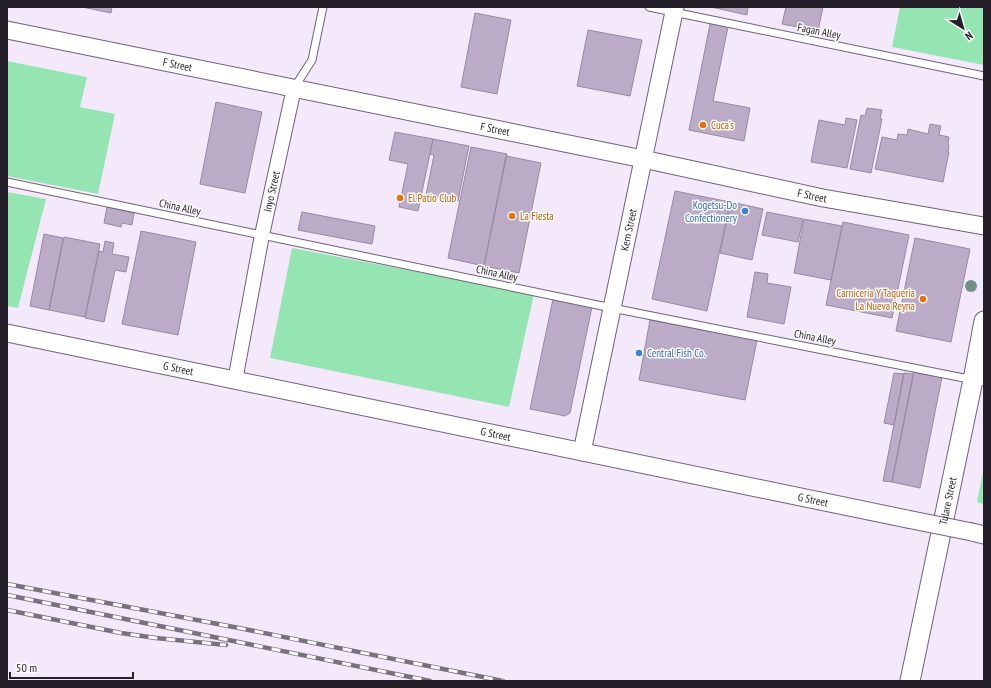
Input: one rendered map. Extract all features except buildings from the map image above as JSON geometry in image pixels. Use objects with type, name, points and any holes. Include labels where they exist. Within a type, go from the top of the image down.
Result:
[{"type":"main road","name":"Tulare Street","points":[[910,681],[979,381],[984,321]]},
{"type":"street","name":"Kern Street","points":[[582,452],[674,10]]},
{"type":"street","name":"F Street","points":[[7,30],[643,159],[823,198],[984,226]]},
{"type":"street","name":"Inyo Street","points":[[236,381],[262,235],[294,88]]},
{"type":"street","name":"G Street","points":[[7,334],[978,534]]},
{"type":"lane","name":"Inyo Street","points":[[294,88],[312,60],[324,7]]},
{"type":"lane","name":"Fagan Alley","points":[[649,7],[674,10],[984,76]]},
{"type":"lane","name":"China Alley","points":[[7,182],[612,308],[979,381]]},
{"type":"green space","points":[[900,7],[984,7],[984,65],[892,47]]},
{"type":"green space","points":[[7,61],[87,77],[80,107],[115,114],[98,194],[7,176]]},
{"type":"green space","points":[[7,192],[46,199],[18,308],[7,306]]},
{"type":"green space","points":[[292,248],[534,294],[509,407],[270,358]]},
{"type":"green space","points":[[984,467],[984,504],[977,502]]},
{"type":"railway","points":[[7,584],[239,628],[503,681]]},
{"type":"railway","points":[[7,595],[430,681]]},
{"type":"railway","points":[[7,610],[121,633],[226,645]]},
{"type":"place","name":"Cuca's","points":[[703,125]]},
{"type":"place","name":"El Patio Club","points":[[400,198]]},
{"type":"place","name":"Kogetsu-Do Confectionery","points":[[745,211]]},
{"type":"place","name":"La Fiesta","points":[[512,216]]},
{"type":"place","name":"Carniceria Y Taqueria La Nueva Reyna","points":[[923,299]]},
{"type":"place","name":"Central Fish Co.","points":[[639,353]]}]
